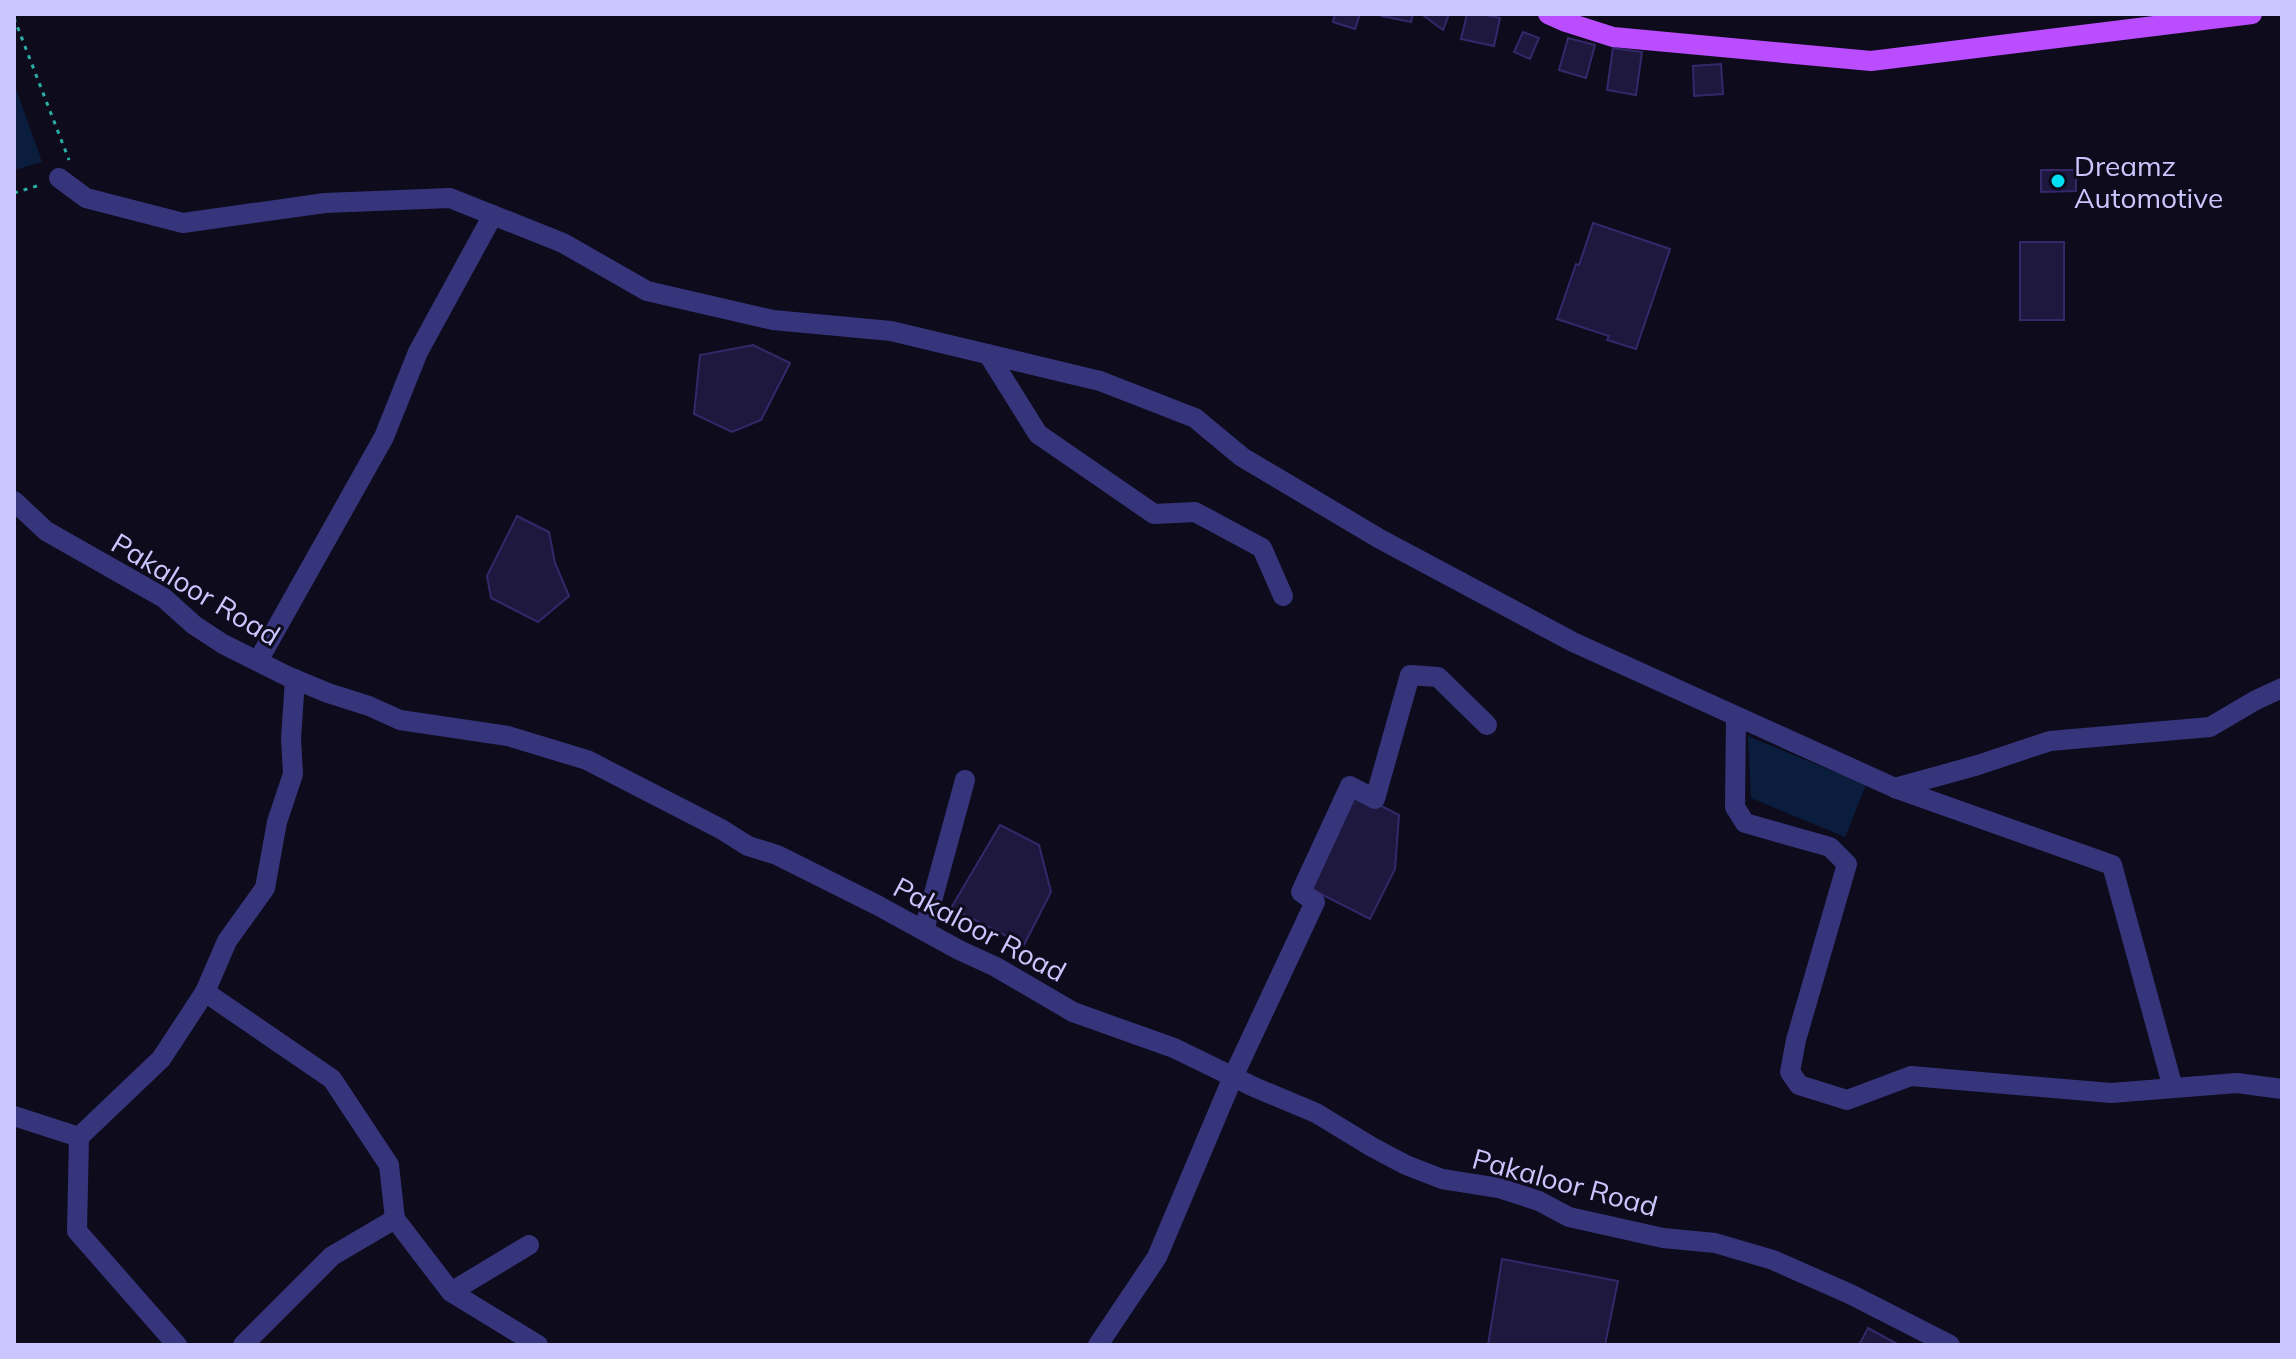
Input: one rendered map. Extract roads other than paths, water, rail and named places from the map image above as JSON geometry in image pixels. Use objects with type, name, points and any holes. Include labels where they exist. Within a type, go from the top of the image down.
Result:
[{"type":"main road","points":[[1550,14],[1613,37],[1871,61],[2252,14]]},
{"type":"street","points":[[59,178],[86,198],[183,223],[325,203],[450,198],[563,243],[647,291],[773,320],[891,331],[1100,381],[1195,418],[1242,457],[1380,539],[1573,642],[1895,788],[2112,865],[2173,1088]]},
{"type":"street","points":[[258,661],[384,437],[418,352],[493,215]]},
{"type":"street","points":[[988,354],[1038,434],[1154,514],[1195,512],[1262,548],[1283,596]]},
{"type":"street","name":"Pakaloor Road","points":[[14,501],[46,531],[164,598],[194,625],[223,644],[295,679],[400,720],[508,736],[587,760],[748,846],[777,855],[996,967],[1073,1012],[1174,1048],[1316,1113],[1384,1153],[1442,1179],[1499,1188],[1539,1201],[1569,1217],[1663,1238],[1715,1243],[1773,1260],[1862,1300],[1950,1345]]},
{"type":"street","points":[[1098,1345],[1157,1257],[1233,1077],[1315,902],[1301,892],[1350,786],[1375,799],[1410,675],[1438,677],[1487,725]]},
{"type":"street","points":[[177,1345],[77,1231],[79,1137],[161,1059],[205,992],[227,941],[265,888],[277,822],[293,774],[291,739],[295,679]]},
{"type":"street","points":[[1895,788],[2050,741],[2210,727],[2282,688]]},
{"type":"street","points":[[1736,717],[1735,807],[1745,823],[1830,847],[1847,864],[1796,1040],[1790,1072],[1799,1085],[1847,1100],[1911,1076],[2111,1093],[2237,1083],[2282,1089]]},
{"type":"street","points":[[924,930],[965,780]]},
{"type":"street","points":[[205,992],[332,1079],[389,1165],[395,1219],[451,1292],[538,1345]]},
{"type":"street","points":[[14,1116],[79,1137]]},
{"type":"street","points":[[243,1345],[332,1256],[395,1219]]},
{"type":"street","points":[[451,1292],[529,1245]]},
{"type":"water","points":[[14,83],[42,162],[14,170]]},
{"type":"water","points":[[1748,736],[1866,785],[1845,837],[1751,798]]},
{"type":"place","name":"Dreamz Automotive","points":[[2058,181]]}]
